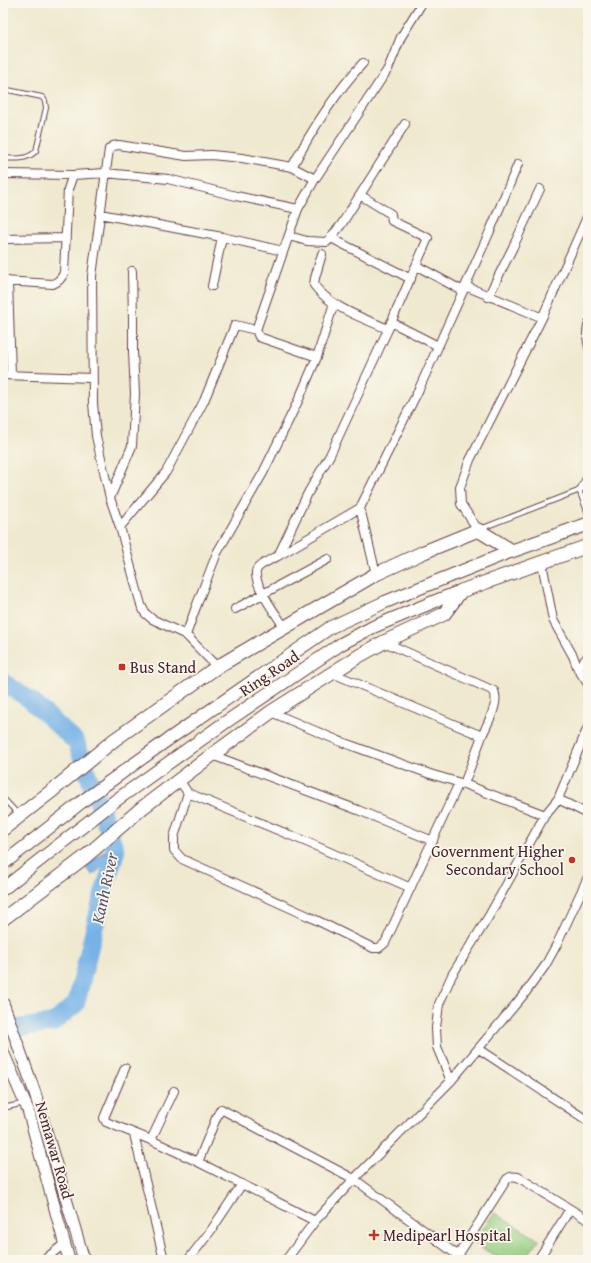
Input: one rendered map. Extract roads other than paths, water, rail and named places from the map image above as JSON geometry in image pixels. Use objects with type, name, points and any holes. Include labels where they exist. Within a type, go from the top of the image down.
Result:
[{"type":"highway","name":"Ring Road","points":[[512,551],[588,524]]},
{"type":"highway","points":[[3,828],[53,790],[114,740],[217,667],[376,574],[478,530],[512,551]]},
{"type":"highway","name":"Ring Road","points":[[461,592],[588,546]]},
{"type":"highway","points":[[3,919],[85,857],[142,808],[271,712],[384,642],[444,614],[461,592]]},
{"type":"main road","name":"Ring Road","points":[[3,864],[84,800],[166,741],[331,627],[385,602],[512,551]]},
{"type":"main road","name":"Ring Road","points":[[3,889],[115,801],[223,724],[341,644],[374,627],[461,592]]},
{"type":"main road","points":[[3,1003],[35,1093],[84,1260]]},
{"type":"main road","name":"Nemawar Road","points":[[4,1056],[28,1110],[69,1260]]},
{"type":"street","points":[[317,357],[259,337],[256,330],[298,209],[315,179],[388,69],[401,37],[422,3]]},
{"type":"street","points":[[292,167],[307,139],[341,86],[363,63]]},
{"type":"street","points":[[289,236],[307,241],[327,242],[341,225],[405,124]]},
{"type":"street","points":[[217,667],[186,635],[152,619],[145,613],[141,605],[120,527],[110,498],[96,436],[92,378],[92,276],[109,150],[113,146],[119,145],[186,156],[211,155],[242,158],[292,167],[315,179]]},
{"type":"street","points":[[285,628],[257,581],[255,574],[258,568],[360,508],[420,389],[518,164]]},
{"type":"street","points":[[3,174],[73,175],[105,173],[168,179],[236,196],[298,209]]},
{"type":"street","points":[[73,175],[68,189],[64,273],[59,282],[53,284],[6,281],[7,375],[92,378]]},
{"type":"street","points":[[488,296],[514,247],[540,189]]},
{"type":"street","points":[[278,556],[308,493],[330,454],[417,266],[428,238],[392,221],[390,214],[360,195]]},
{"type":"street","points":[[100,214],[222,237],[283,251]]},
{"type":"street","points":[[478,530],[462,504],[460,487],[470,460],[543,316],[588,215]]},
{"type":"street","points":[[212,286],[222,237]]},
{"type":"street","points":[[3,239],[66,238]]},
{"type":"street","points":[[331,238],[411,279]]},
{"type":"street","points":[[322,254],[314,285],[334,303],[438,346]]},
{"type":"street","points":[[417,266],[464,288],[538,316],[543,316]]},
{"type":"street","points":[[110,498],[132,446],[135,394],[132,271]]},
{"type":"street","points":[[186,635],[217,553],[263,473],[299,399],[317,357],[334,303]]},
{"type":"street","points":[[120,527],[166,472],[204,401],[235,325],[256,330]]},
{"type":"street","points":[[360,508],[376,574]]},
{"type":"street","points":[[235,609],[328,559]]},
{"type":"street","points":[[542,563],[553,620],[573,656],[578,669],[588,684]]},
{"type":"street","points":[[188,793],[174,837],[174,850],[182,859],[308,916],[372,948],[379,948],[385,944],[410,888],[462,783],[496,703],[496,695],[494,691],[384,642]]},
{"type":"street","points":[[578,669],[588,656]]},
{"type":"street","points":[[332,673],[482,736]]},
{"type":"street","points":[[271,712],[339,741],[430,774],[462,783],[518,806],[545,815]]},
{"type":"street","points":[[451,1081],[437,1047],[436,1028],[439,1004],[452,975],[489,916],[545,815],[558,799],[588,727]]},
{"type":"street","points":[[212,755],[358,810],[433,841]]},
{"type":"street","points":[[179,780],[188,793],[309,843],[410,888]]},
{"type":"street","points":[[558,799],[588,814]]},
{"type":"street","points":[[286,1260],[315,1221],[354,1179],[451,1081],[526,992],[545,966],[557,944],[588,877]]},
{"type":"street","points":[[479,1049],[588,1121]]},
{"type":"street","points":[[125,1068],[104,1118],[106,1122],[151,1140],[198,1162],[315,1221]]},
{"type":"street","points":[[151,1140],[174,1091]]},
{"type":"street","points":[[198,1162],[221,1109],[354,1179],[459,1259],[509,1177],[518,1177],[588,1220]]},
{"type":"street","points":[[134,1134],[164,1260]]},
{"type":"street","points":[[188,1260],[212,1229],[242,1184]]},
{"type":"street","points":[[538,1260],[570,1209]]},
{"type":"street","points":[[44,1260],[64,1244]]},
{"type":"lane","points":[[3,88],[42,97],[45,101],[46,108],[36,151],[33,155],[26,158],[3,158]]},
{"type":"lane","points":[[588,321],[585,326],[584,337],[588,351]]},
{"type":"lane","points":[[578,490],[588,472]]},
{"type":"lane","points":[[478,530],[588,487]]},
{"type":"lane","points":[[578,490],[588,514]]},
{"type":"lane","points":[[3,798],[20,816]]},
{"type":"lane","points":[[3,1108],[25,1103]]},
{"type":"water","points":[[105,850],[110,860],[93,875],[85,867]]},
{"type":"waterway","name":"Kanh River","points":[[3,682],[29,699],[76,742],[116,851],[101,901],[76,1004],[53,1023],[3,1030]]},
{"type":"place","name":"Bus Stand","points":[[122,667]]},
{"type":"place","name":"Government Higher Secondary School","points":[[572,860]]},
{"type":"place","name":"Medipearl Hospital","points":[[374,1235]]}]
